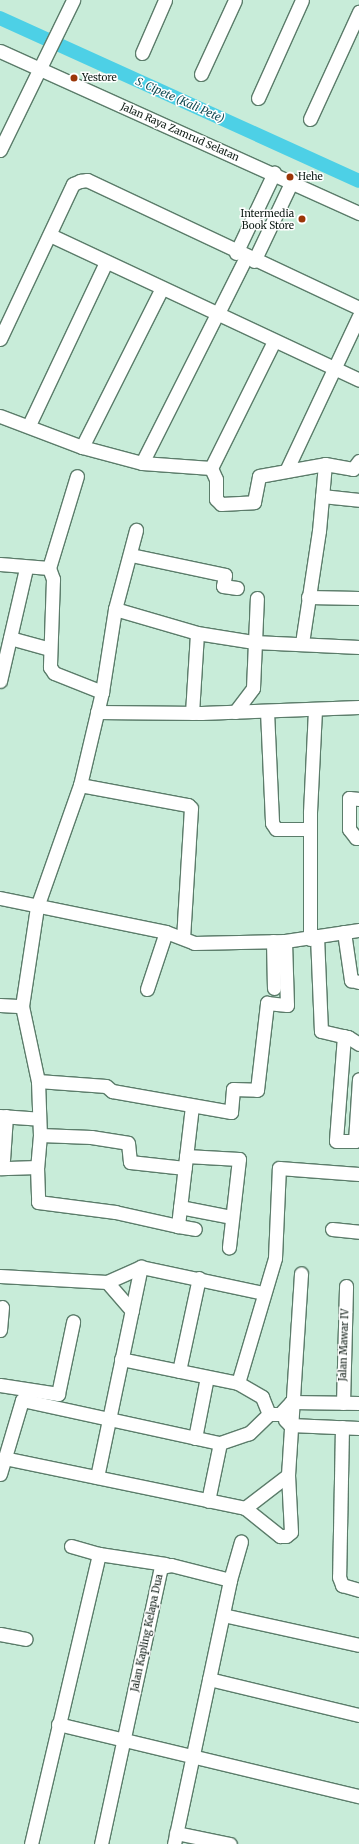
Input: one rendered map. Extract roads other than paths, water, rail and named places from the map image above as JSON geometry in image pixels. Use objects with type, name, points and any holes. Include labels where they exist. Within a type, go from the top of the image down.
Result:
[{"type":"street","points":[[0,150],[72,0]]},
{"type":"street","points":[[142,53],[165,0]]},
{"type":"street","points":[[202,74],[235,0]]},
{"type":"street","points":[[258,98],[302,0]]},
{"type":"street","points":[[310,120],[359,12]]},
{"type":"street","name":"Jalan Raya Zamrud Selatan","points":[[0,52],[41,66],[359,213]]},
{"type":"street","points":[[245,257],[274,173]]},
{"type":"street","points":[[0,339],[73,184],[87,180],[245,257],[359,308]]},
{"type":"street","points":[[142,463],[245,257],[292,181]]},
{"type":"street","points":[[50,235],[162,288],[218,312],[274,341],[359,380]]},
{"type":"street","points":[[29,425],[106,262]]},
{"type":"street","points":[[82,447],[162,288]]},
{"type":"street","points":[[286,471],[332,368],[359,316]]},
{"type":"street","points":[[211,468],[274,341]]},
{"type":"street","points":[[0,416],[29,425],[82,447],[142,463],[211,468]]},
{"type":"street","points":[[211,468],[216,479],[216,499],[221,504],[254,502],[259,476],[325,464],[353,469],[359,461]]},
{"type":"street","points":[[302,643],[325,464]]},
{"type":"street","points":[[76,476],[49,568],[53,578],[50,667],[54,673],[102,692]]},
{"type":"street","points":[[322,496],[359,500]]},
{"type":"street","points":[[136,530],[131,555],[115,609],[102,692],[80,785],[37,907],[22,1006],[38,1081],[40,1119],[37,1167],[38,1202],[115,1212],[195,1229]]},
{"type":"street","points":[[131,555],[225,575],[223,586],[237,588]]},
{"type":"street","points":[[0,564],[26,568],[49,568]]},
{"type":"street","points":[[0,681],[26,568]]},
{"type":"street","points":[[308,596],[359,598]]},
{"type":"street","points":[[235,712],[253,688],[257,598]]},
{"type":"street","points":[[115,609],[197,632],[254,642],[302,643],[359,647]]},
{"type":"street","points":[[192,713],[197,632]]},
{"type":"street","points":[[10,638],[50,649]]},
{"type":"street","points":[[97,712],[192,713],[315,710],[359,707]]},
{"type":"street","points":[[315,710],[310,829],[314,938],[320,1031],[344,1036],[359,1044]]},
{"type":"street","points":[[267,711],[272,823],[276,829],[310,829]]},
{"type":"street","points":[[80,785],[188,805],[191,808],[183,937]]},
{"type":"street","points":[[359,800],[349,798],[349,829],[356,838],[359,838]]},
{"type":"street","points":[[0,898],[37,907],[166,932],[183,937],[194,944],[279,941],[314,938],[359,930]]},
{"type":"street","points":[[148,989],[166,932]]},
{"type":"street","points":[[344,932],[351,980],[359,982]]},
{"type":"street","points":[[274,988],[279,941]]},
{"type":"street","points":[[38,1081],[106,1086],[112,1091],[231,1112],[233,1089],[257,1090],[267,1003],[287,1005],[279,941]]},
{"type":"street","points":[[0,1005],[22,1006]]},
{"type":"street","points":[[344,1036],[336,1141],[355,1141],[359,1079]]},
{"type":"street","points":[[178,1226],[192,1106]]},
{"type":"street","points":[[37,1167],[2,1164],[3,1116],[40,1119]]},
{"type":"street","points":[[40,1135],[91,1137],[128,1143],[130,1162],[186,1162],[239,1159],[229,1247]]},
{"type":"street","points":[[238,1383],[263,1293],[275,1258],[279,1168],[359,1174]]},
{"type":"street","points":[[180,1207],[232,1217]]},
{"type":"street","points":[[332,1229],[359,1232]]},
{"type":"street","points":[[0,1276],[107,1282],[141,1267],[200,1278],[263,1293]]},
{"type":"street","points":[[96,1477],[141,1267]]},
{"type":"street","points":[[4,1458],[245,1508],[280,1536],[286,1536],[291,1532],[288,1475],[291,1402],[301,1274]]},
{"type":"street","points":[[179,1371],[200,1278]]},
{"type":"street","points":[[107,1282],[132,1311]]},
{"type":"street","name":"Jalan Mawar IV","points":[[343,1403],[346,1286]]},
{"type":"street","points":[[0,1330],[2,1307]]},
{"type":"street","points":[[0,1385],[58,1394],[73,1322]]},
{"type":"street","points":[[121,1359],[238,1383],[262,1397],[275,1414],[290,1425],[359,1428]]},
{"type":"street","points":[[195,1438],[207,1377]]},
{"type":"street","points":[[0,1474],[22,1400],[220,1443],[249,1433],[291,1402],[359,1403]]},
{"type":"street","points":[[342,1427],[339,1577],[346,1588],[359,1590]]},
{"type":"street","points":[[208,1501],[220,1443]]},
{"type":"street","points":[[245,1508],[288,1475]]},
{"type":"street","points":[[230,1844],[175,1838],[230,1580],[241,1542]]},
{"type":"street","points":[[71,1546],[99,1554],[165,1564]]},
{"type":"street","points":[[31,1844],[99,1554]]},
{"type":"street","name":"Jalan Kapling Kelapa Dua","points":[[101,1844],[161,1567],[165,1564],[230,1580]]},
{"type":"street","points":[[223,1615],[359,1645]]},
{"type":"street","points":[[0,1634],[26,1639]]},
{"type":"street","points":[[209,1679],[359,1715]]},
{"type":"street","points":[[58,1724],[359,1796]]},
{"type":"waterway","name":"S. Cipete (Kali Pete)","points":[[0,18],[359,181]]},
{"type":"place","name":"Yestore","points":[[74,78]]},
{"type":"place","name":"Hehe","points":[[290,177]]},
{"type":"place","name":"Intermedia Book Store","points":[[302,219]]}]
